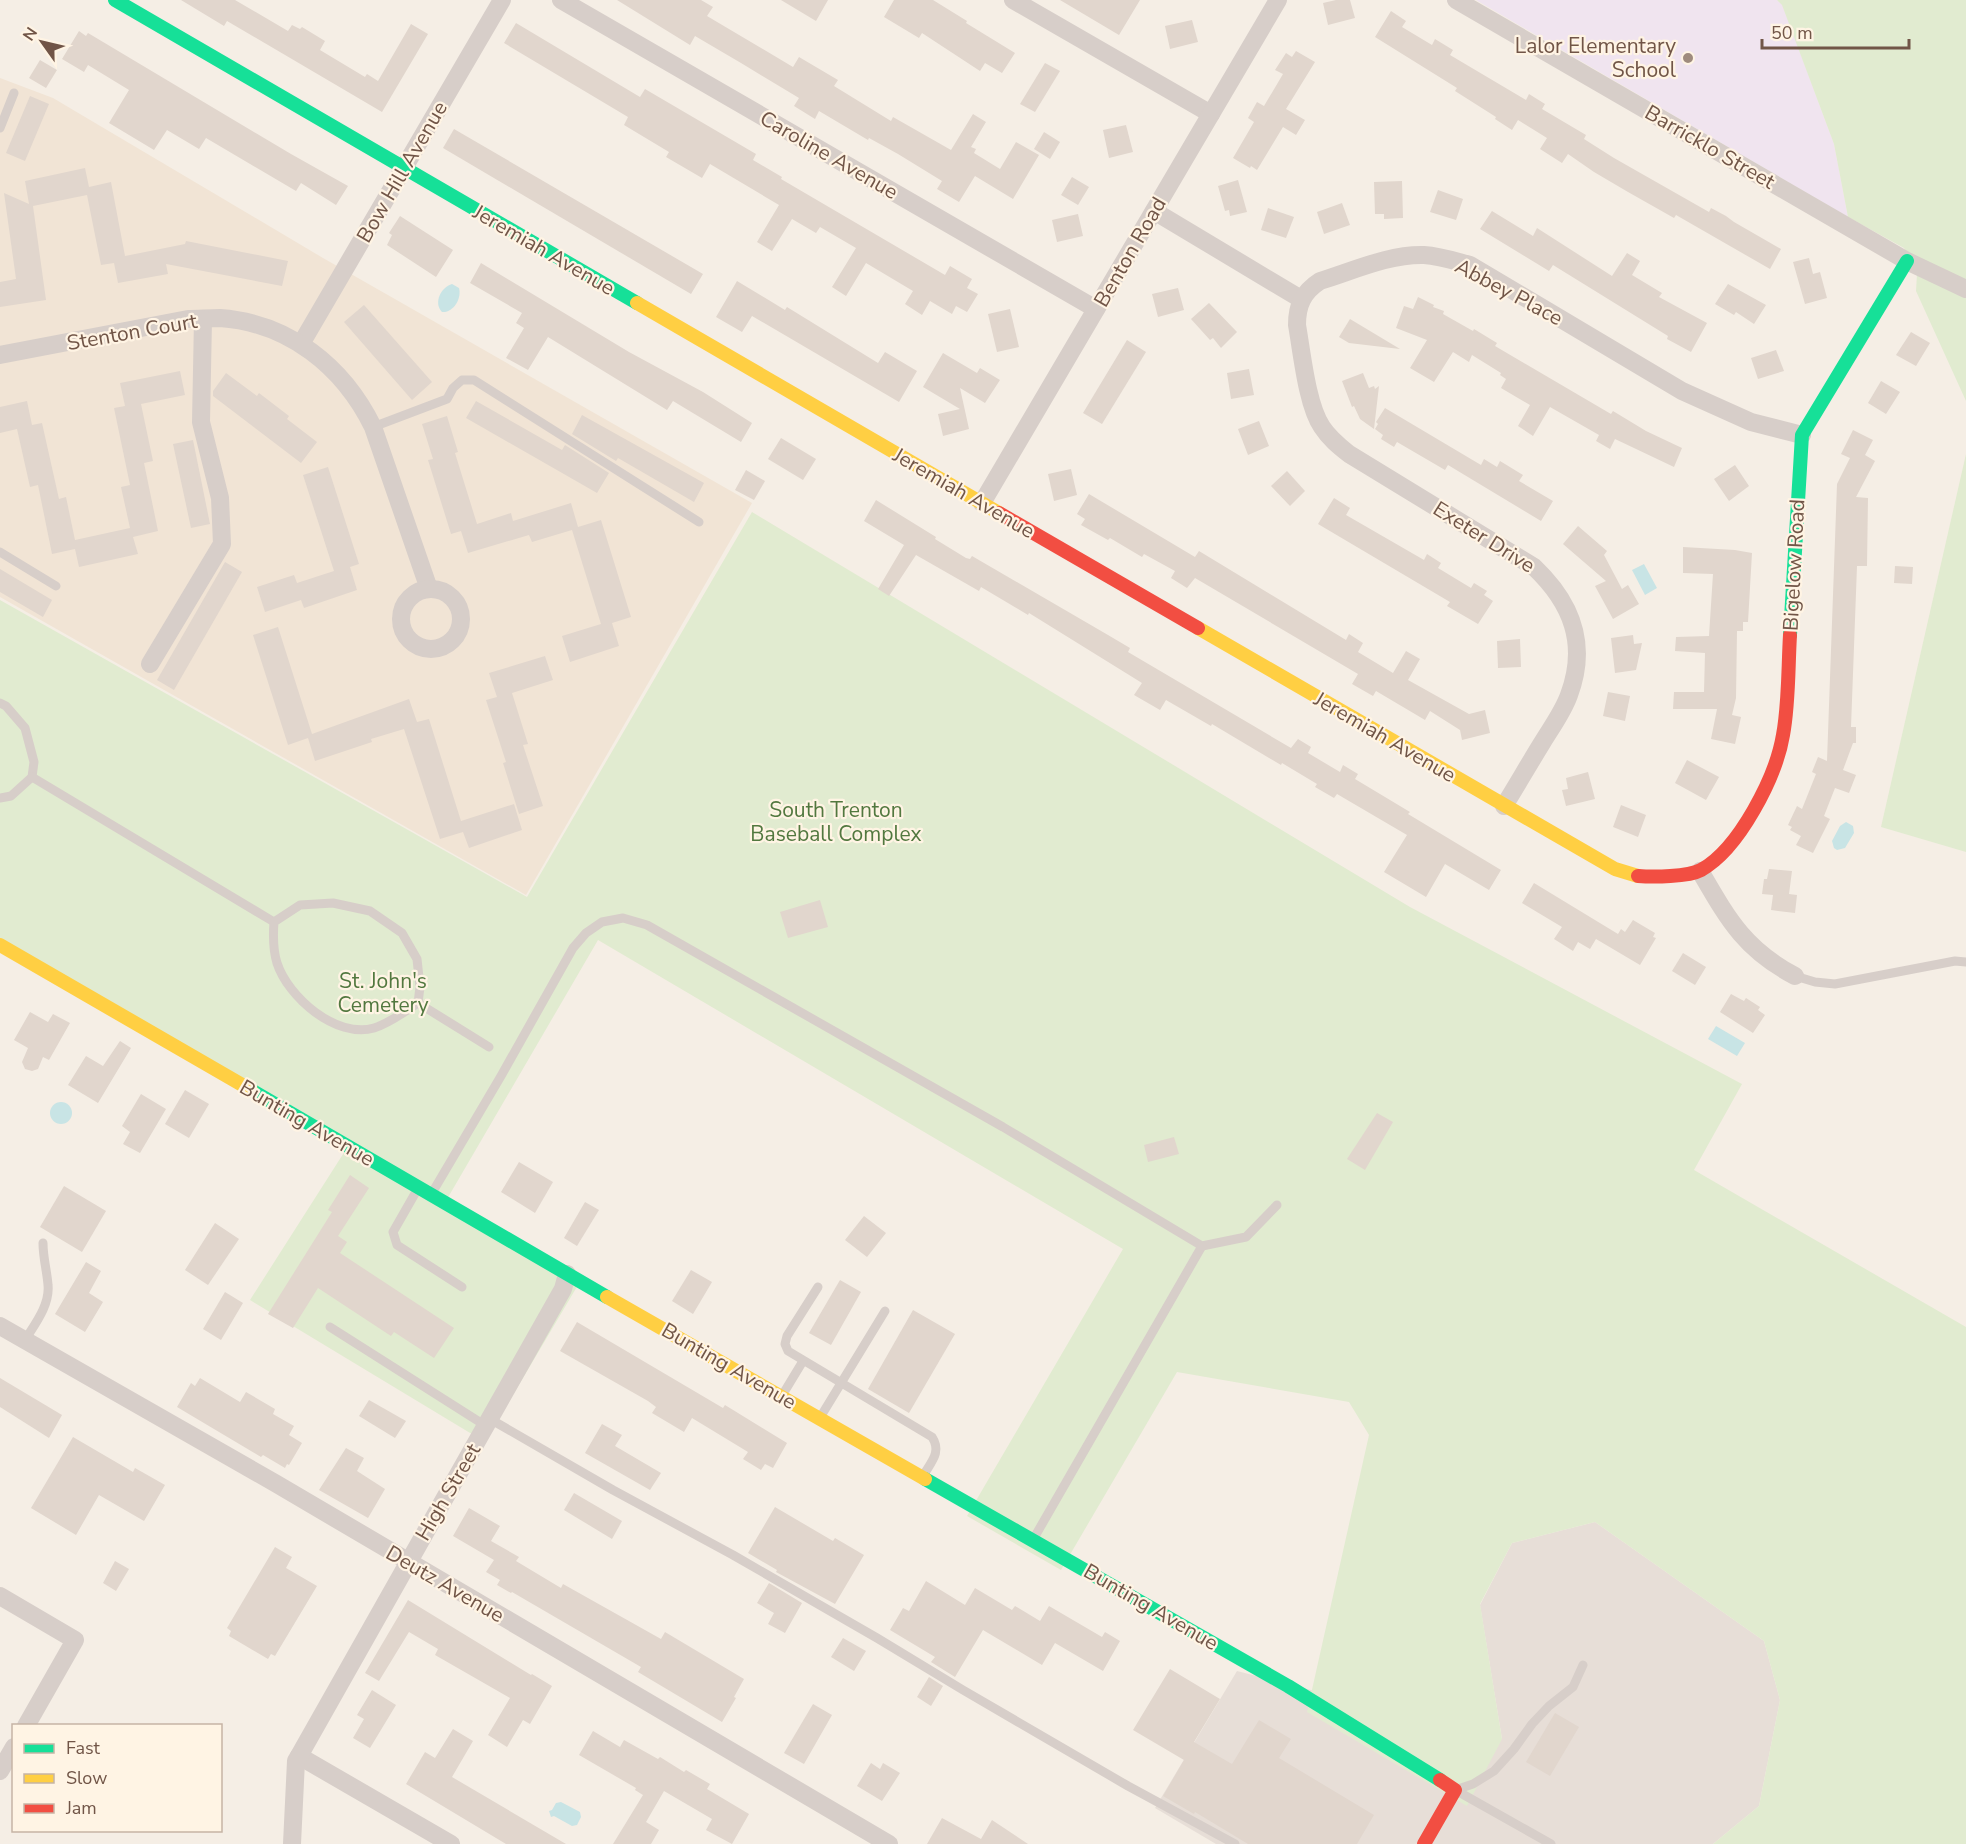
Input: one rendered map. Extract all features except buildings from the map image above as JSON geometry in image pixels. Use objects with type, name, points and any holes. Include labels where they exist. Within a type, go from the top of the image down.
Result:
[{"type":"street","name":"Jeremiah Avenue","points":[[115,0],[1615,869],[1638,876],[1662,877],[1700,871]]},
{"type":"street","name":"Bow Hill Avenue","points":[[301,344],[502,0]]},
{"type":"street","name":"Caroline Avenue","points":[[561,0],[1096,309]]},
{"type":"street","points":[[1013,0],[1211,114]]},
{"type":"street","name":"Benton Road","points":[[982,503],[1278,0]]},
{"type":"street","name":"Barricklo Street","points":[[1456,0],[1907,261],[1966,289]]},
{"type":"street","points":[[1154,211],[1301,299]]},
{"type":"street","name":"Abbey Place","points":[[1301,299],[1320,281],[1398,257],[1423,255],[1446,258],[1470,265],[1671,385],[1702,401],[1751,422],[1802,435]]},
{"type":"street","name":"Bigelow Road","points":[[1700,871],[1722,853],[1750,818],[1774,767],[1783,736],[1802,435],[1907,261]]},
{"type":"street","name":"Exeter Drive","points":[[1301,299],[1297,313],[1297,326],[1313,408],[1321,427],[1334,442],[1349,454],[1534,567],[1551,583],[1564,602],[1577,647],[1576,672],[1569,696],[1504,806]]},
{"type":"street","name":"Stenton Court","points":[[0,355],[188,319],[219,318],[247,322],[274,331],[301,344],[325,362],[347,384],[365,410],[373,427],[429,589]]},
{"type":"street","points":[[150,664],[222,544],[220,498],[201,422],[203,319]]},
{"type":"street","points":[[1700,871],[1729,920],[1751,945],[1773,965],[1795,976]]},
{"type":"street","name":"Bunting Avenue","points":[[0,945],[567,1274],[1288,1686],[1455,1790]]},
{"type":"street","name":"High Street","points":[[292,1844],[298,1756],[563,1288],[567,1274]]},
{"type":"street","name":"Deutz Avenue","points":[[0,1326],[275,1483],[890,1844]]},
{"type":"street","points":[[0,1596],[75,1640],[27,1724]]},
{"type":"street","points":[[0,1771],[12,1750]]},
{"type":"street","points":[[298,1756],[451,1844]]},
{"type":"street","points":[[1424,1844],[1455,1790]]},
{"type":"lane","points":[[0,128],[14,93]]},
{"type":"lane","points":[[373,427],[447,399],[453,388],[462,380],[474,380],[699,522]]},
{"type":"lane","points":[[0,552],[56,586]]},
{"type":"lane","points":[[0,704],[6,706],[25,728],[34,762],[32,777],[10,796],[0,798]]},
{"type":"lane","points":[[32,777],[274,922]]},
{"type":"lane","points":[[333,903],[370,911],[402,933],[417,959],[420,987],[418,1003],[400,1016],[372,1028],[347,1028],[318,1015],[293,993],[277,964],[273,938],[274,922],[300,905],[333,903]]},
{"type":"lane","points":[[462,1287],[397,1245],[393,1232],[425,1191],[501,1076],[573,948],[586,933],[602,922],[623,918],[647,925],[757,986],[1003,1127],[1202,1246],[1246,1237],[1277,1205]]},
{"type":"lane","points":[[1795,976],[1815,982],[1835,984],[1955,961],[1966,962]]},
{"type":"lane","points":[[418,1003],[489,1047]]},
{"type":"lane","points":[[24,1340],[43,1311],[49,1288],[43,1259],[43,1244]]},
{"type":"lane","points":[[1033,1540],[1202,1246]]},
{"type":"lane","points":[[818,1287],[787,1336],[785,1344],[788,1351],[932,1437],[937,1449],[922,1477]]},
{"type":"lane","points":[[820,1418],[885,1311]]},
{"type":"lane","points":[[330,1327],[488,1422],[733,1555],[1128,1786],[1235,1844]]},
{"type":"lane","points":[[781,1396],[803,1361]]},
{"type":"lane","points":[[1455,1790],[1473,1784],[1494,1771],[1532,1724],[1549,1706],[1573,1687],[1582,1665]]},
{"type":"lane","points":[[1455,1790],[1551,1844]]},
{"type":"shaded area","name":"Lalor Elementary School","points":[[1476,0],[1777,0],[1782,4],[1834,144],[1848,217]]},
{"type":"shaded area","points":[[0,78],[53,98],[323,258],[752,503],[526,895],[0,597]]},
{"type":"shaded area","points":[[1595,1522],[1764,1641],[1780,1700],[1759,1806],[1713,1844],[1216,1844],[1155,1808],[1237,1671],[1502,1739],[1480,1605],[1512,1543]]},
{"type":"green space","points":[[1777,0],[1966,0],[1966,401],[1916,291],[1917,274],[1904,248],[1848,217],[1834,144],[1782,5]]},
{"type":"green space","points":[[1966,454],[1966,852],[1881,827]]},
{"type":"green space","points":[[752,512],[1410,907],[1742,1084],[1694,1170],[1966,1327],[1966,1844],[1713,1844],[1759,1806],[1780,1700],[1764,1641],[1595,1522],[1512,1543],[1480,1604],[1502,1739],[1467,1806],[1307,1712],[1369,1435],[1349,1402],[1177,1372],[1061,1570],[967,1516],[1123,1249],[598,940],[443,1206],[578,1285],[485,1442],[250,1300],[345,1151],[0,950],[0,600],[527,897]]},
{"type":"water","points":[[452,284],[459,288],[458,301],[453,308],[442,312],[438,300],[445,288]]},
{"type":"water","points":[[1644,564],[1657,588],[1645,595],[1632,570]]},
{"type":"water","points":[[1846,822],[1853,826],[1854,833],[1845,848],[1837,850],[1832,841],[1840,826]]},
{"type":"water","points":[[1716,1026],[1745,1043],[1737,1056],[1708,1039]]},
{"type":"water","points":[[61,1102],[69,1105],[72,1113],[69,1121],[61,1124],[53,1121],[50,1113],[53,1105]]},
{"type":"water","points":[[561,1802],[580,1812],[581,1817],[577,1825],[572,1826],[554,1816],[551,1817],[549,1811],[556,1803]]},
{"type":"traffic: fast","points":[[115,0],[637,303]]},
{"type":"traffic: fast","points":[[1790,635],[1802,435],[1907,261]]},
{"type":"traffic: fast","points":[[251,1090],[607,1297]]},
{"type":"traffic: fast","points":[[925,1479],[1288,1686],[1440,1780]]},
{"type":"traffic: slow","points":[[637,303],[999,513]]},
{"type":"traffic: slow","points":[[1198,628],[1615,869],[1638,876]]},
{"type":"traffic: slow","points":[[0,945],[251,1090]]},
{"type":"traffic: slow","points":[[607,1297],[925,1479]]},
{"type":"traffic: jam","points":[[999,513],[1198,628]]},
{"type":"traffic: jam","points":[[1638,876],[1679,875],[1701,870],[1729,846],[1754,810],[1773,771],[1783,735],[1790,635]]},
{"type":"traffic: jam","points":[[1424,1844],[1455,1790],[1440,1780]]},
{"type":"place","name":"Lalor Elementary School","points":[[1688,58]]},
{"type":"park label","name":"South Trenton Baseball Complex","points":[[836,822]]},
{"type":"park label","name":"St. John's Cemetery","points":[[383,993]]}]
